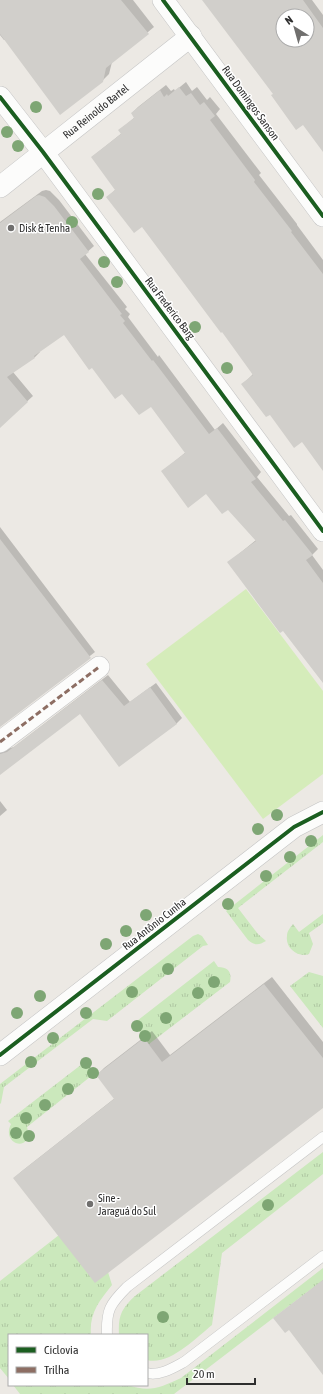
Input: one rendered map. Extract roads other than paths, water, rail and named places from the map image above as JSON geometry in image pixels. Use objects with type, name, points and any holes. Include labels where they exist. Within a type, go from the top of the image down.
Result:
[{"type":"street","name":"Rua Domingos Sanson","points":[[164,0],[323,216]]},
{"type":"street","name":"Rua Reinoldo Bartel","points":[[0,187],[191,36]]},
{"type":"street","name":"Rua Frederico Barg","points":[[0,98],[43,152],[323,531]]},
{"type":"street","points":[[0,742],[99,667]]},
{"type":"street","name":"Rua Antônio Cunha","points":[[0,1055],[294,827],[323,812]]},
{"type":"lane","points":[[107,1334],[106,1318],[111,1306],[114,1300],[127,1287],[323,1137]]},
{"type":"lane","points":[[148,1373],[152,1374],[170,1370],[184,1362],[323,1256]]},
{"type":"place","name":"Disk & Tenha","points":[[11,228]]},
{"type":"place","name":"Sine - Jaraguá do Sul","points":[[90,1204]]}]
